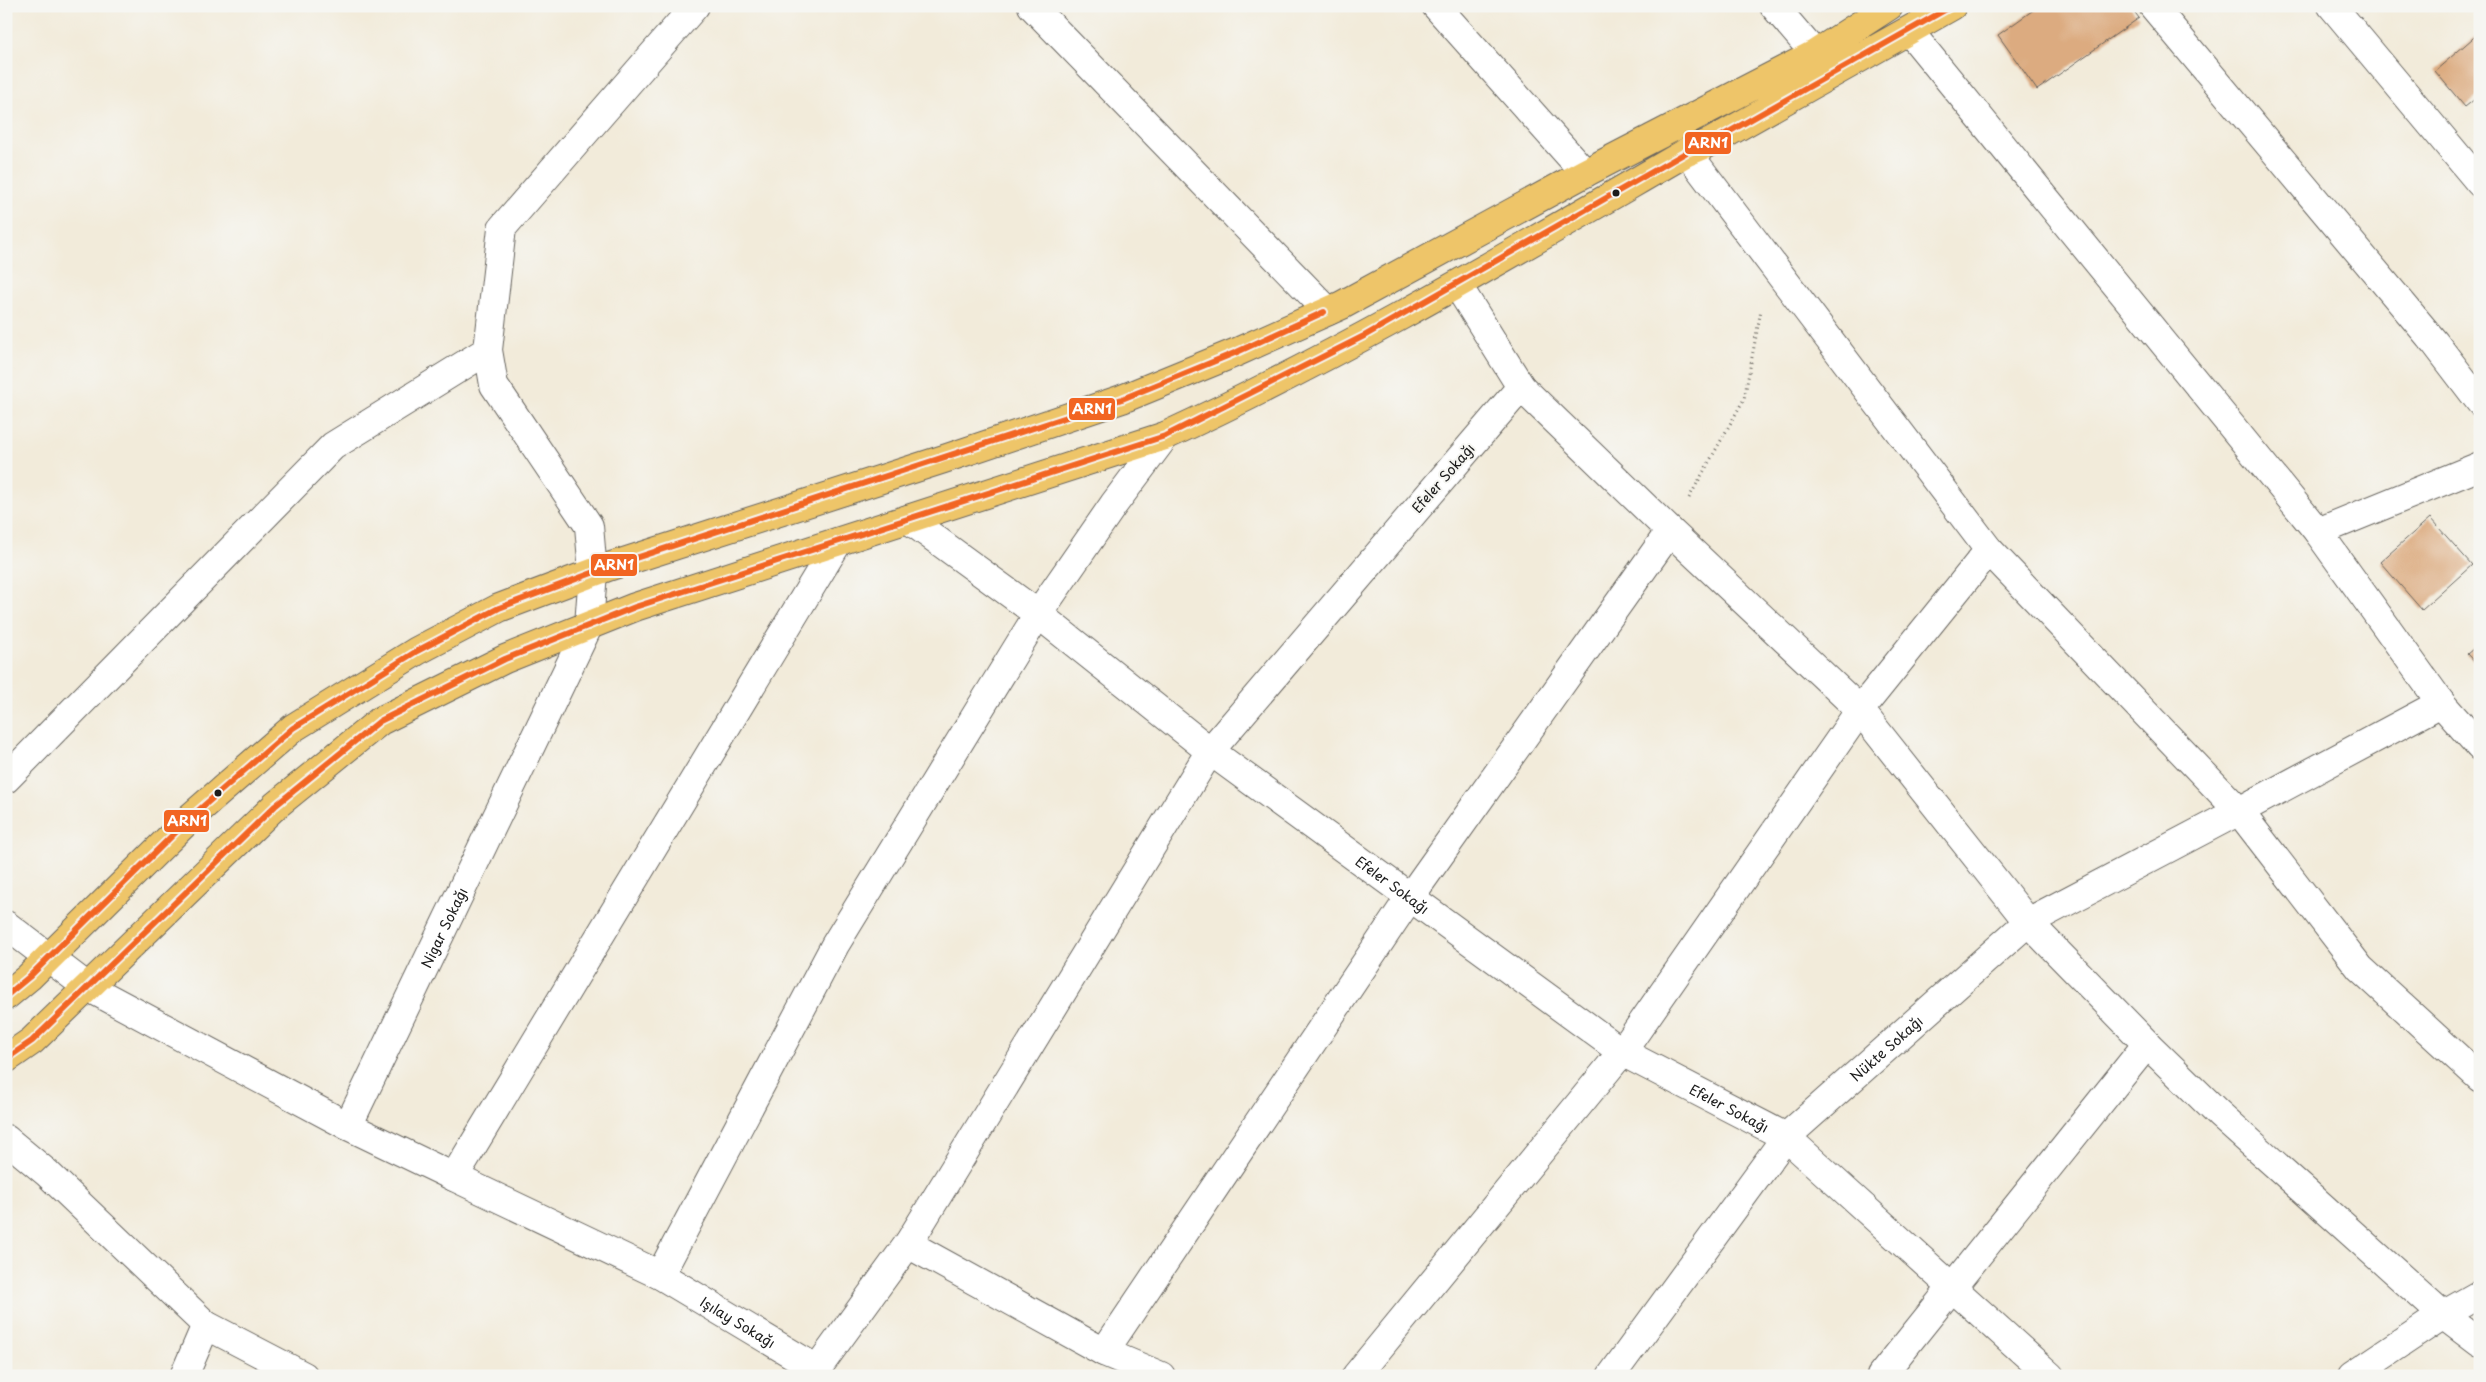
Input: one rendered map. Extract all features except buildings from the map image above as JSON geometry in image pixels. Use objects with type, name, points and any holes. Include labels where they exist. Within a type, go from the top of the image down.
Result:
[{"type":"main road","points":[[6,996],[48,958],[192,816],[293,728],[417,651],[499,608],[593,572],[1122,399],[1237,352],[1328,310],[1585,173],[1815,54],[1888,6]]},
{"type":"main road","points":[[6,1059],[32,1041],[86,986],[275,806],[380,721],[505,659],[634,607],[1165,436],[1242,401],[1458,286],[1688,152],[1711,142],[1952,6]]},
{"type":"street","points":[[589,625],[593,572],[589,526],[494,385],[488,350],[502,228],[696,6]]},
{"type":"street","points":[[1032,6],[1328,310]]},
{"type":"street","points":[[1436,6],[1585,173]]},
{"type":"street","points":[[1774,6],[1815,54]]},
{"type":"street","points":[[2153,6],[2429,335],[2480,402]]},
{"type":"street","points":[[2332,6],[2480,183]]},
{"type":"street","points":[[1909,31],[2318,532],[2441,703],[2480,747]]},
{"type":"street","points":[[1688,152],[1989,550],[2239,811],[2360,968],[2480,1078]]},
{"type":"street","points":[[1458,286],[1521,387],[1860,710],[2028,922],[2147,1044],[2219,1114],[2443,1315],[2480,1343]]},
{"type":"street","points":[[6,779],[333,446],[488,350]]},
{"type":"street","name":"Efeler Sokağı","points":[[1521,387],[1210,751],[1622,1052],[1786,1137],[2050,1376]]},
{"type":"street","points":[[660,1275],[835,945],[1038,614],[1114,504],[1165,436]]},
{"type":"street","points":[[2318,532],[2480,466]]},
{"type":"street","points":[[816,1372],[908,1244],[1210,751],[1038,614],[908,519]]},
{"type":"street","points":[[1104,1352],[1410,896],[1670,531]]},
{"type":"street","points":[[6,925],[86,986],[348,1126],[454,1177],[838,542]]},
{"type":"street","points":[[1356,1376],[1622,1052],[1860,710],[1989,550]]},
{"type":"street","name":"Nigar Sokağı","points":[[348,1126],[589,625]]},
{"type":"street","name":"Nükte Sokağı","points":[[1611,1376],[1786,1137],[2028,922],[2441,703]]},
{"type":"street","points":[[1881,1376],[2147,1044]]},
{"type":"street","points":[[6,1139],[47,1173],[206,1325],[304,1376]]},
{"type":"street","name":"Işılay Sokağı","points":[[454,1177],[660,1275],[816,1372]]},
{"type":"street","points":[[908,1244],[1104,1352],[1161,1376]]},
{"type":"street","points":[[2352,1376],[2443,1315],[2480,1294]]},
{"type":"street","points":[[184,1376],[206,1325]]},
{"type":"path","points":[[1670,531],[1744,399],[1770,261]]},
{"type":"transit line","name":"ARN1","points":[[6,1059],[32,1041],[275,806],[380,721],[505,659],[635,607],[1165,436],[1364,336],[1687,152],[1711,142],[1952,6]]},
{"type":"transit line","name":"ARN1","points":[[6,996],[29,977],[192,816],[293,728],[417,651],[499,608],[608,567],[1122,399],[1237,352],[1324,312]]}]
